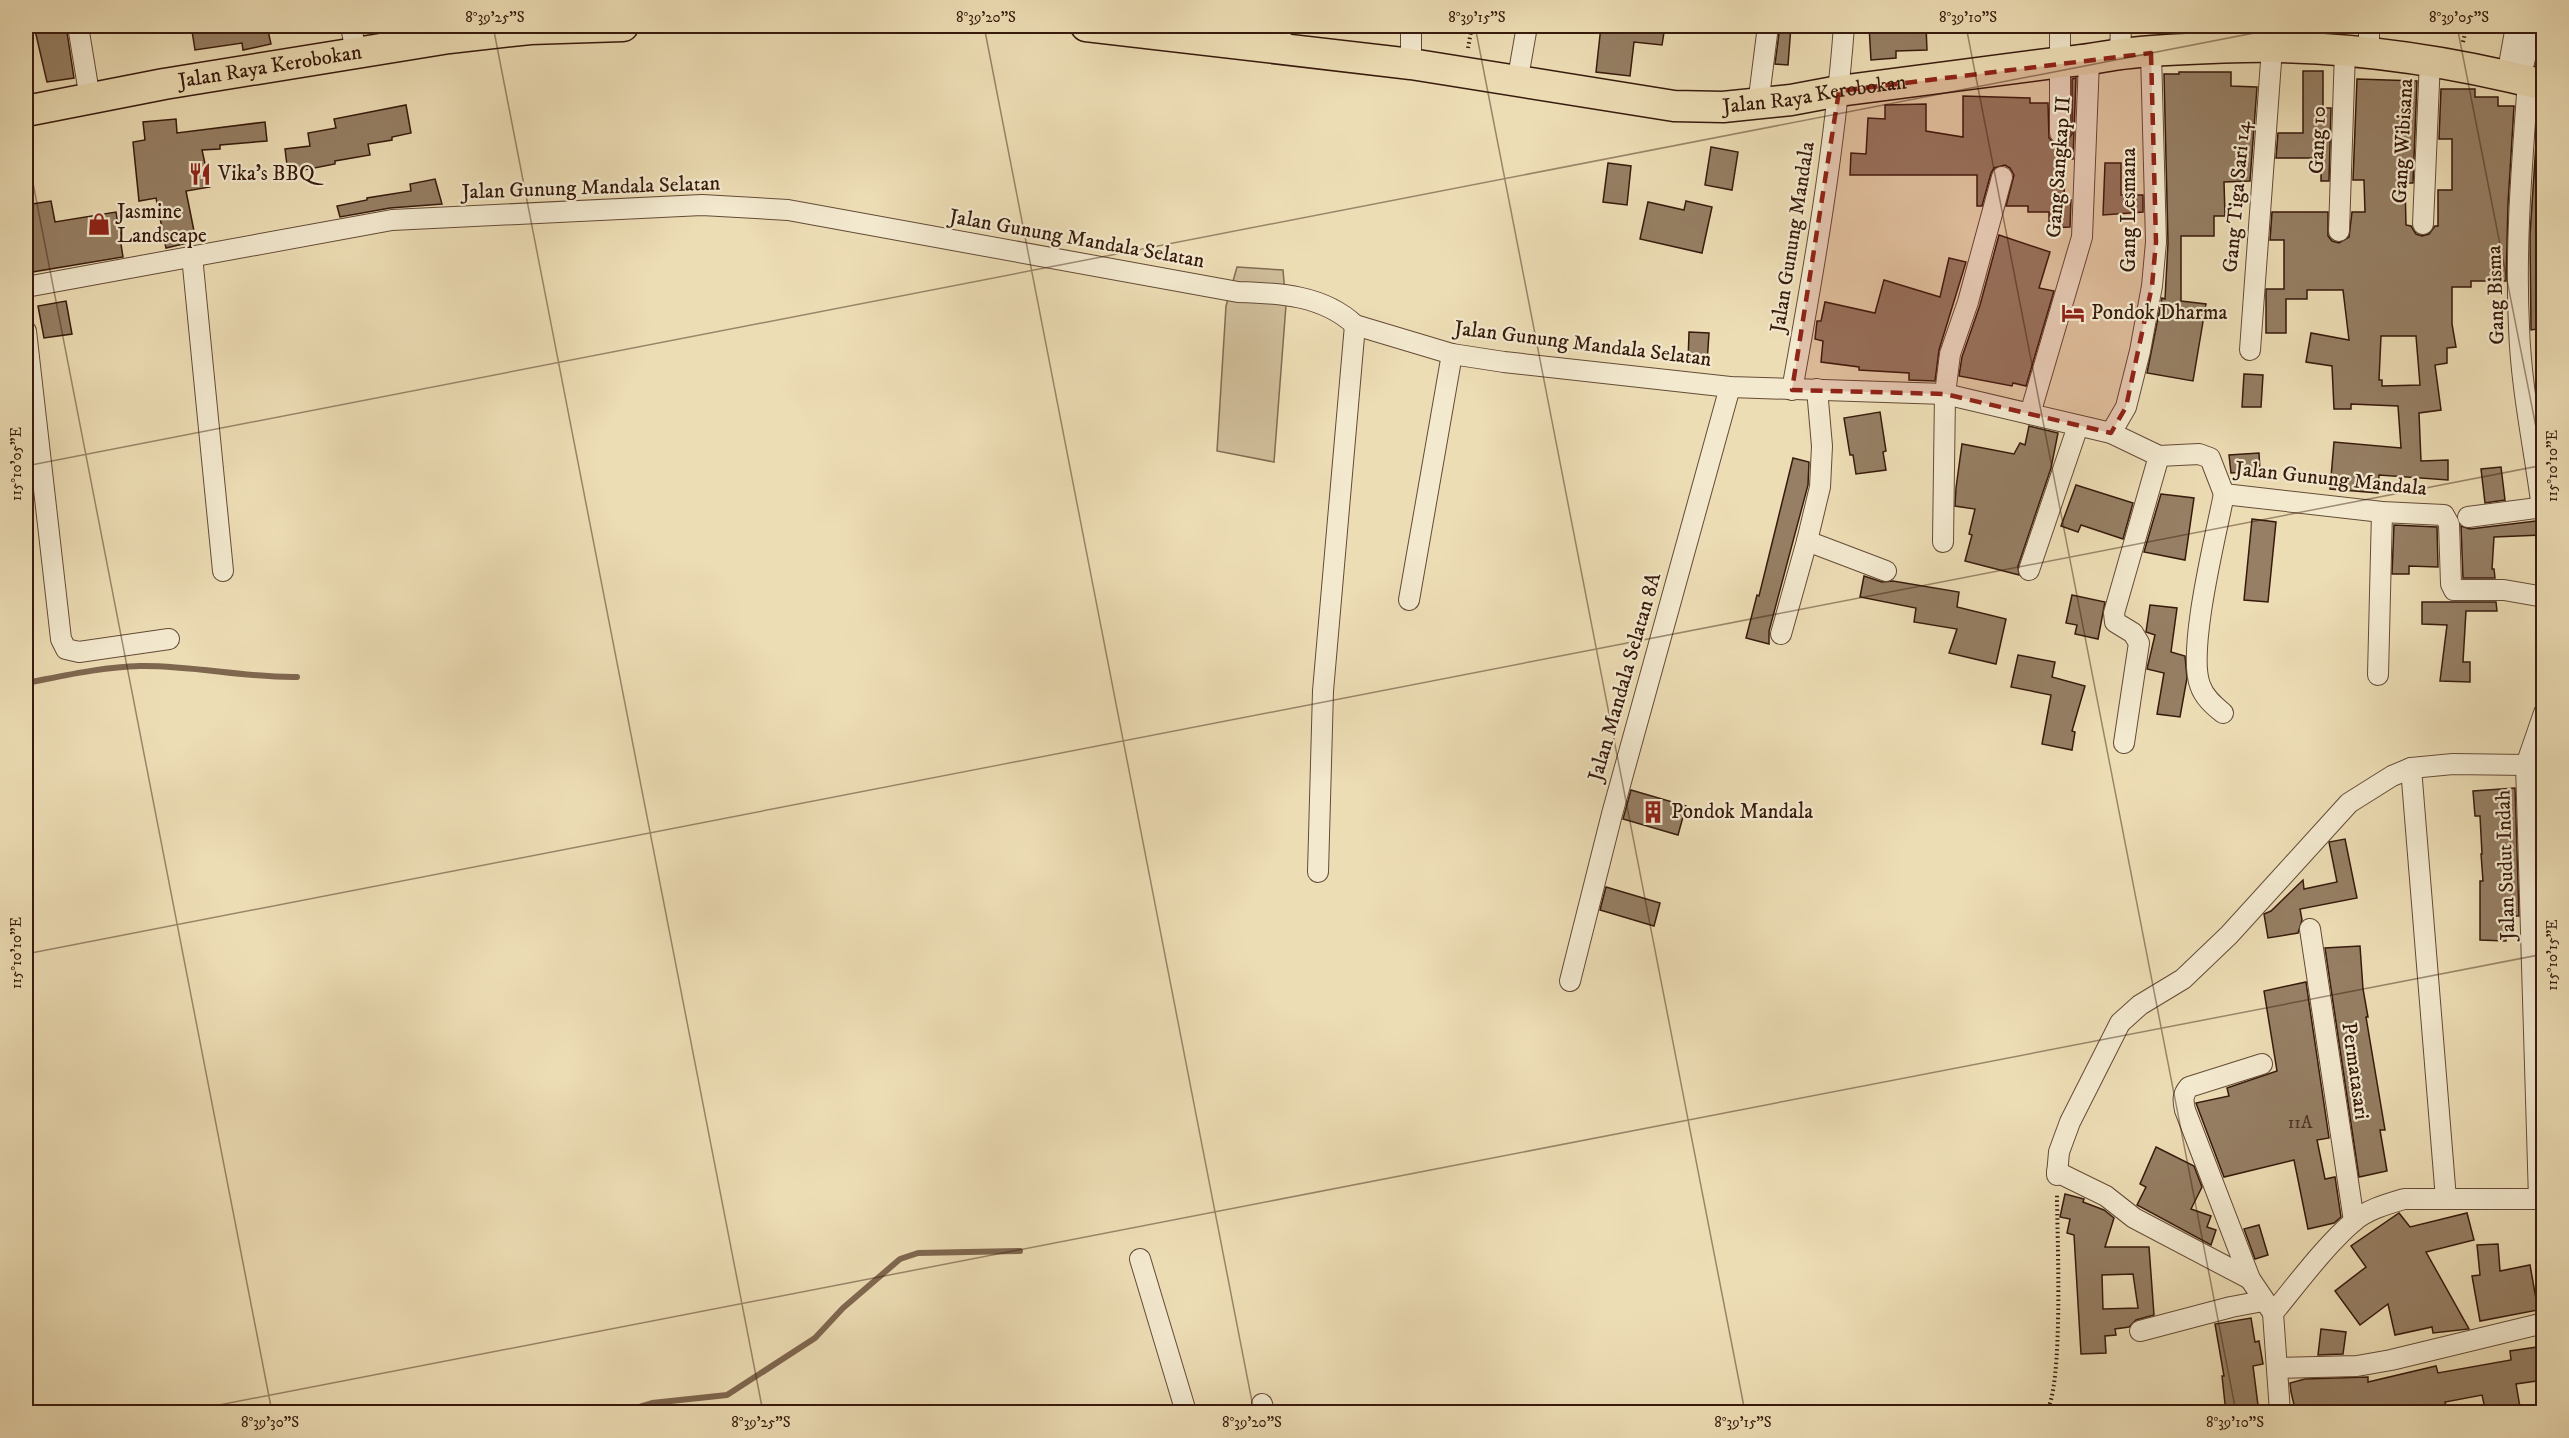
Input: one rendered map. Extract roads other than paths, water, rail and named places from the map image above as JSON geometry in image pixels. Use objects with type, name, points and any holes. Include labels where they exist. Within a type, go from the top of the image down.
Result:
[{"type":"main road","name":"Jalan Raya Kerobokan","points":[[26,111],[164,84],[353,39],[540,27],[623,26]]},
{"type":"main road","name":"Jalan Raya Kerobokan","points":[[1086,26],[1280,36],[1411,64],[1517,83],[1674,106],[1723,107],[1791,100],[1839,91],[2076,61],[2120,40],[2151,53],[2255,40],[2361,43],[2525,80]]},
{"type":"street","points":[[78,26],[90,99]]},
{"type":"street","points":[[1411,26],[1411,64]]},
{"type":"street","points":[[1517,83],[1527,26]]},
{"type":"street","points":[[1759,97],[1768,26]]},
{"type":"street","name":"Jalan Gunung Mandala","points":[[1792,390],[1818,245],[1839,91],[1844,26]]},
{"type":"street","points":[[2060,26],[2076,61],[2060,133]]},
{"type":"street","points":[[2516,26],[2525,80]]},
{"type":"street","points":[[2525,80],[2533,26]]},
{"type":"street","name":"Gang Tiga Sari 14","points":[[2250,350],[2255,40]]},
{"type":"street","name":"Gang 10","points":[[2339,231],[2361,43]]},
{"type":"street","name":"Gang Lesmana","points":[[2110,433],[2126,407],[2140,351],[2152,286],[2156,242],[2151,53]]},
{"type":"street","name":"Gang Wibisana","points":[[2423,224],[2430,60]]},
{"type":"street","name":"Gang Sangkap II","points":[[2030,414],[2082,237],[2076,61]]},
{"type":"street","name":"Gang Bisma","points":[[2525,80],[2517,243],[2519,328],[2526,406],[2543,507]]},
{"type":"street","points":[[1943,542],[1945,394],[1950,354],[1965,313],[2002,177]]},
{"type":"street","name":"Jalan Gunung Mandala Selatan","points":[[26,287],[392,220],[702,205],[788,210],[1238,292],[1286,294],[1322,305],[1346,316],[1355,325],[1452,354],[1504,362],[1730,387],[1945,394],[2110,433]]},
{"type":"street","points":[[192,256],[223,571]]},
{"type":"street","points":[[1318,872],[1323,691],[1355,325]]},
{"type":"street","points":[[26,331],[61,639],[66,649],[79,652],[170,639]]},
{"type":"street","points":[[1409,600],[1452,354]]},
{"type":"street","name":"Jalan Mandala Selatan 8A","points":[[1570,981],[1612,814],[1730,387]]},
{"type":"street","points":[[1781,634],[1820,487],[1822,446],[1816,388]]},
{"type":"street","points":[[2029,570],[2078,426]]},
{"type":"street","name":"Jalan Gunung Mandala","points":[[2110,433],[2159,456],[2199,454],[2210,458],[2224,494],[2382,512],[2444,515],[2448,519],[2451,584],[2454,590],[2504,590],[2544,597]]},
{"type":"street","points":[[2124,743],[2139,643],[2133,633],[2115,622],[2114,613],[2159,456]]},
{"type":"street","points":[[2223,713],[2209,701],[2200,685],[2196,665],[2201,620],[2224,494]]},
{"type":"street","points":[[2468,517],[2543,507]]},
{"type":"street","points":[[2378,675],[2382,512]]},
{"type":"street","points":[[1807,541],[1886,571]]},
{"type":"street","name":"Jalan Sudut Indah","points":[[2541,1199],[2526,765],[2544,712]]},
{"type":"street","points":[[2250,1279],[2134,1218],[2106,1196],[2057,1174],[2060,1152],[2070,1122],[2120,1023],[2140,1005],[2183,979],[2222,942],[2349,803],[2392,776],[2411,768],[2452,764],[2526,765]]},
{"type":"street","points":[[2411,768],[2446,1199]]},
{"type":"street","name":"Permatasari","points":[[2310,929],[2354,1221]]},
{"type":"street","points":[[2262,1064],[2189,1088],[2184,1093],[2183,1100],[2250,1279],[2268,1307],[2277,1368],[2280,1413]]},
{"type":"street","points":[[2140,1330],[2231,1307],[2268,1307],[2308,1271],[2354,1221],[2383,1206],[2404,1199],[2541,1199]]},
{"type":"street","points":[[1140,1259],[1186,1413]]},
{"type":"street","points":[[2277,1368],[2356,1366],[2391,1360],[2544,1323]]},
{"type":"waterway","points":[[26,683],[97,670],[140,666],[297,677]]},
{"type":"waterway","points":[[622,1412],[652,1403],[727,1395],[815,1338],[843,1308],[900,1259],[918,1253],[1020,1251]]},
{"type":"place","name":"Vika’s BBQ","points":[[200,174]]},
{"type":"place","name":"Jasmine Landscape","points":[[99,224]]},
{"type":"place","name":"Pondok Dharma","points":[[2073,313]]},
{"type":"place","name":"Pondok Mandala","points":[[1653,812]]}]
